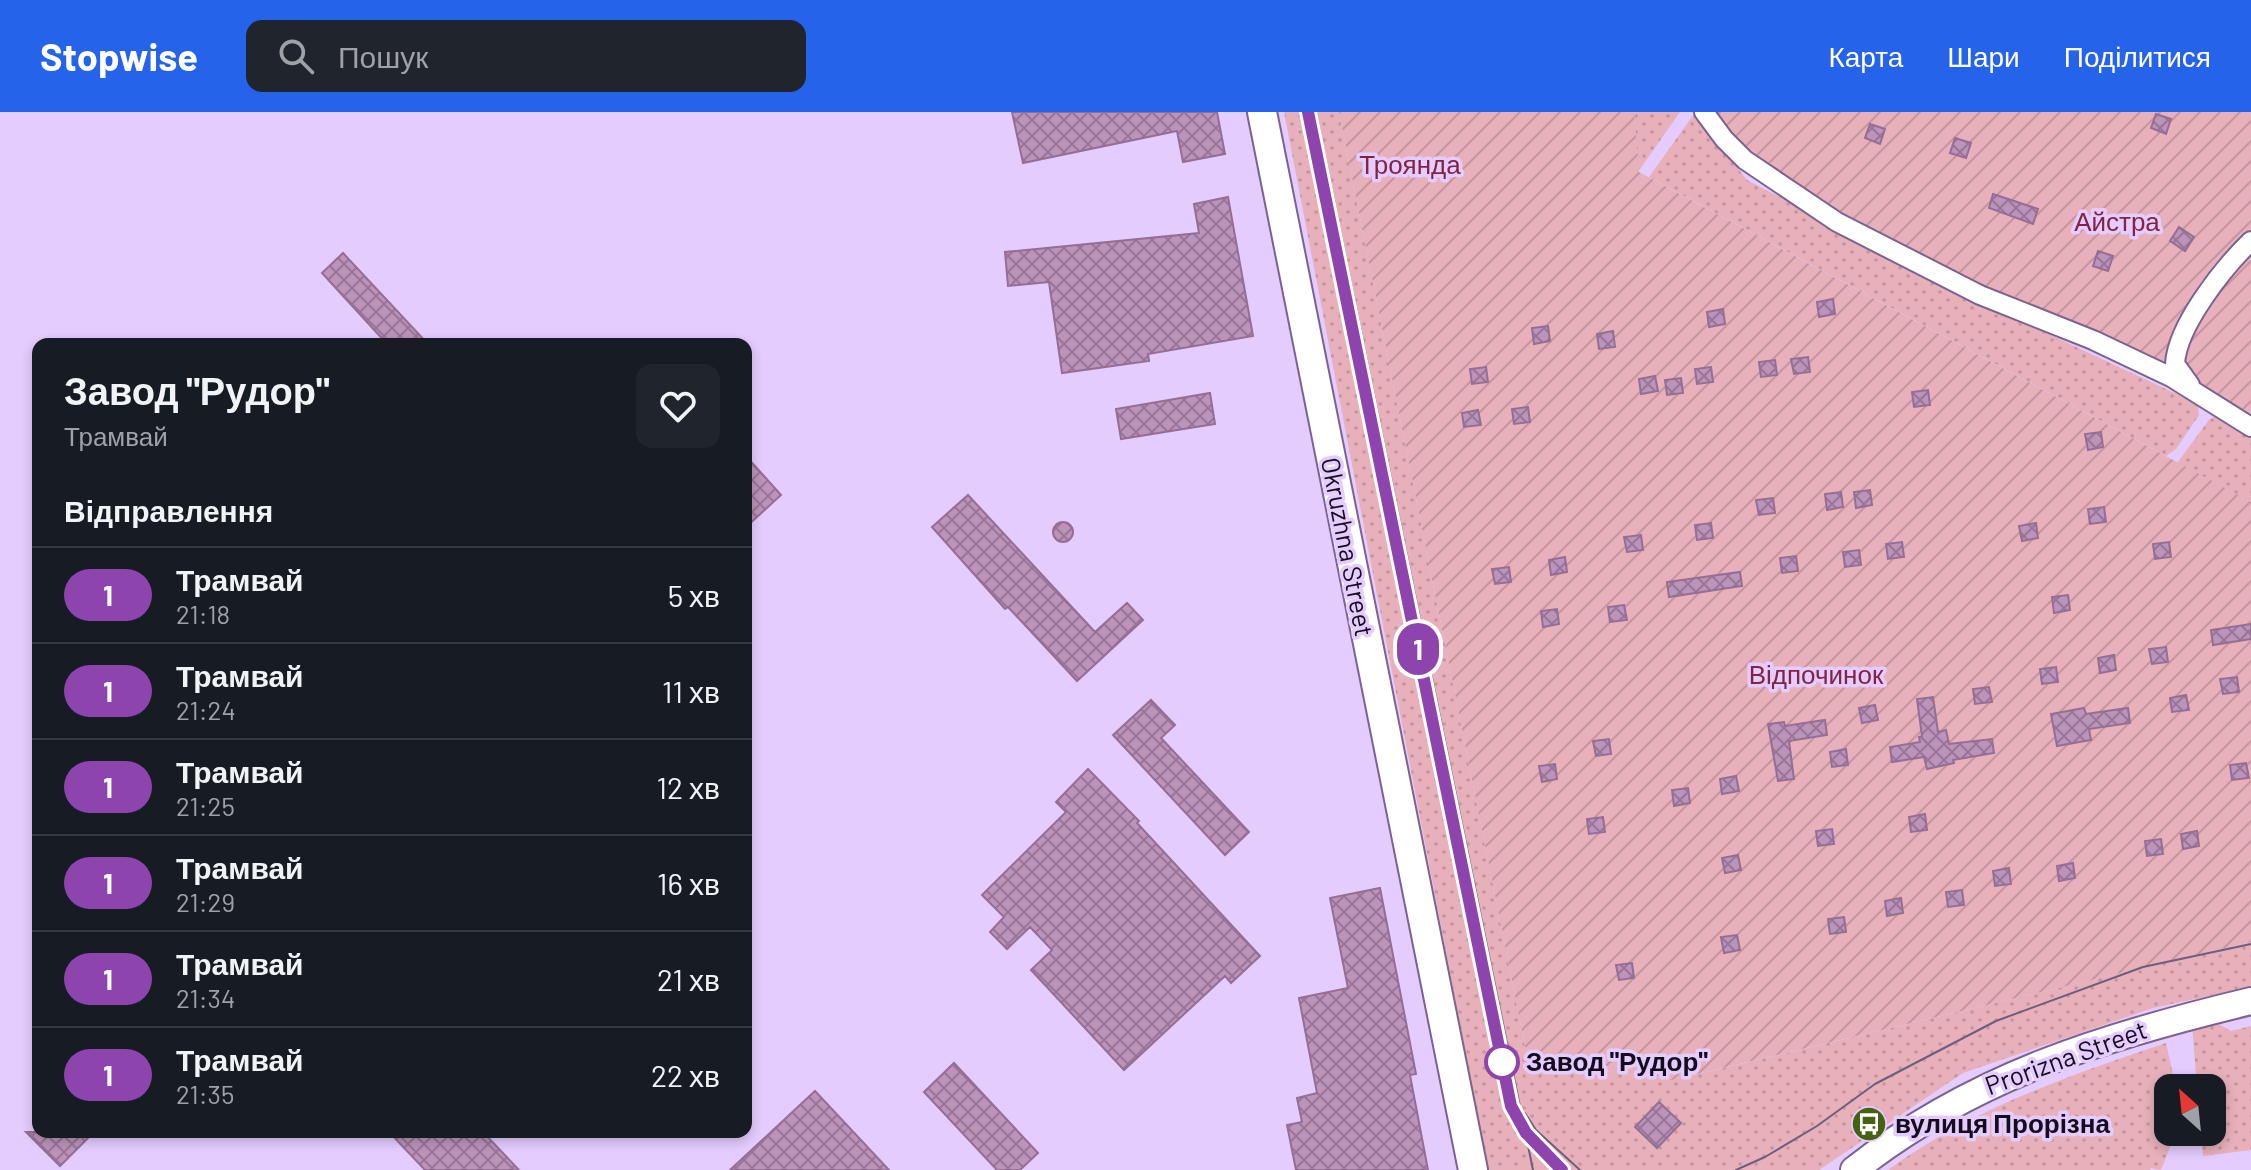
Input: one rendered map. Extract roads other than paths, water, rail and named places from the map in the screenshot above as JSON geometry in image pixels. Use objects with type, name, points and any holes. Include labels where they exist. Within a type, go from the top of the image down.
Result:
[{"type":"main road","name":"Okruzhna Street","points":[[1262,112],[1473,1170]]},
{"type":"main road","name":"Prorizna Street","points":[[1854,1170],[1902,1133],[2025,1069],[2150,1026],[2251,1001]]},
{"type":"street","points":[[1704,112],[1745,160],[1837,222],[1980,295],[2093,340],[2171,377],[2251,427]]},
{"type":"street","points":[[2197,393],[2175,364],[2179,341],[2204,300],[2251,241]]},
{"type":"tram line","name":"1","points":[[1308,112],[1511,1106],[1526,1133],[1562,1170]]},
{"type":"tram line","points":[[1316,112],[1533,1170]]},
{"type":"tram line","points":[[1736,1170],[1765,1157],[1817,1126],[1875,1084],[1996,1021],[2143,967],[2251,944]]},
{"type":"tram line","points":[[1525,1113],[1536,1130],[1580,1170]]},
{"type":"place","name":"Завод \"Рудор\"","points":[[1502,1062]]},
{"type":"place","name":"вулиця Прорізна","points":[[1869,1124]]},
{"type":"park label","name":"Троянда","points":[[1410,165]]},
{"type":"park label","name":"Айстра","points":[[2117,222]]},
{"type":"park label","name":"Відпочинок","points":[[1816,675]]}]
